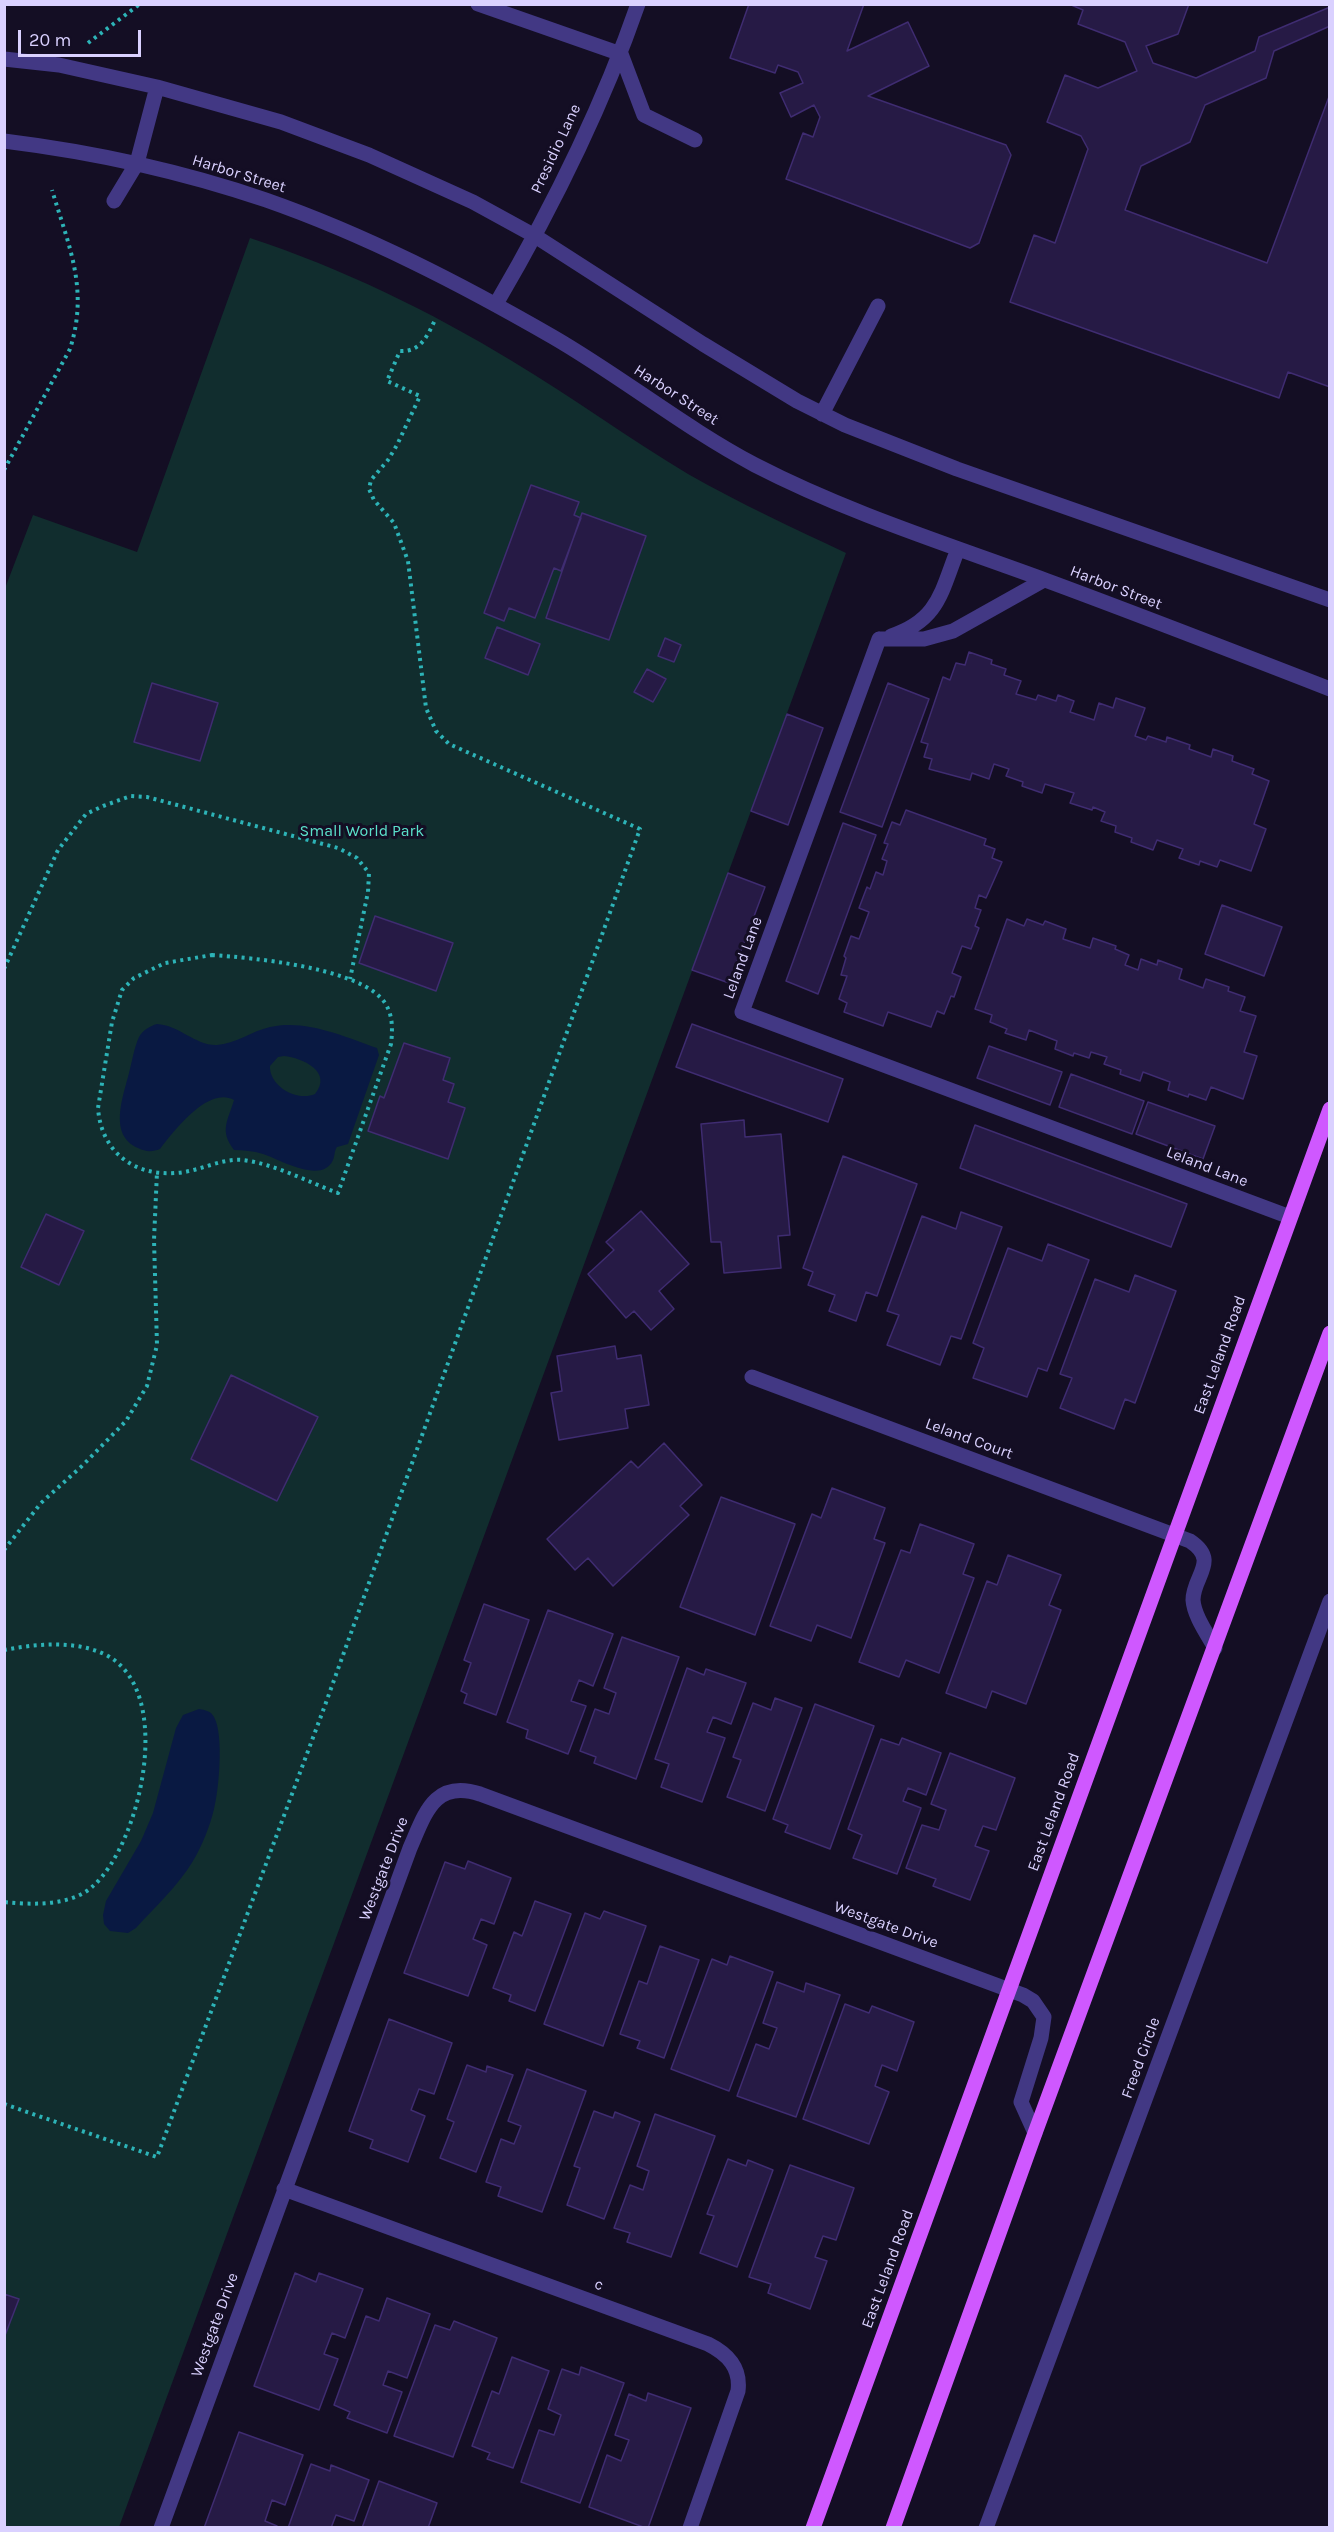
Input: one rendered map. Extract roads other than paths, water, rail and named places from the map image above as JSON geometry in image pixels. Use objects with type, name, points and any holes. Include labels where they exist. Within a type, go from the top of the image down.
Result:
[{"type":"main road","name":"East Leland Road","points":[[813,2528],[1329,1109]]},
{"type":"main road","points":[[893,2528],[1035,2133],[1329,1333]]},
{"type":"street","points":[[478,4],[509,10],[621,54],[644,115],[695,140]]},
{"type":"street","name":"Presidio Lane","points":[[496,304],[536,236],[621,54],[638,4]]},
{"type":"street","points":[[4,59],[59,65],[156,87],[281,122],[369,155],[473,201],[536,236],[704,344],[822,414],[915,453],[1329,600]]},
{"type":"street","points":[[114,201],[137,163],[156,87]]},
{"type":"street","name":"Harbor Street","points":[[4,141],[137,163],[264,199],[331,224],[402,256],[496,304],[557,339],[703,434],[754,464],[843,506],[1329,688]]},
{"type":"street","points":[[822,414],[878,306]]},
{"type":"street","points":[[879,639],[910,629],[934,609],[958,549]]},
{"type":"street","points":[[879,639],[924,639],[953,631],[1044,580]]},
{"type":"street","name":"Leland Lane","points":[[879,639],[742,1012],[1290,1217]]},
{"type":"street","name":"Leland Court","points":[[752,1377],[1174,1535],[1197,1546],[1205,1562],[1193,1600],[1215,1648]]},
{"type":"street","name":"Freed Circle","points":[[986,2528],[1329,1601]]},
{"type":"street","name":"Westgate Drive","points":[[160,2528],[410,1848],[429,1808],[443,1794],[462,1790],[480,1794],[1008,1989],[1033,2001],[1044,2017],[1041,2038],[1021,2102],[1035,2133]]},
{"type":"street","name":"c","points":[[284,2188],[708,2344],[726,2356],[737,2372],[738,2391],[690,2528]]},
{"type":"water","points":[[157,1024],[173,1028],[202,1042],[217,1045],[270,1027],[297,1025],[324,1030],[377,1048],[379,1055],[348,1144],[337,1147],[333,1160],[327,1167],[320,1170],[300,1168],[259,1153],[234,1150],[227,1137],[226,1125],[234,1100],[224,1097],[213,1099],[192,1112],[160,1149],[149,1151],[138,1148],[123,1134],[120,1125],[121,1104],[139,1037],[149,1027]],"holes":[[[278,1057],[292,1057],[307,1063],[318,1073],[320,1086],[315,1094],[308,1096],[293,1094],[285,1091],[274,1080],[270,1066]]]},
{"type":"water","points":[[199,1709],[210,1712],[214,1717],[220,1749],[216,1800],[200,1849],[180,1879],[136,1928],[128,1933],[110,1931],[104,1924],[106,1901],[141,1841],[153,1813],[176,1728],[183,1715]]},
{"type":"park label","name":"Small World Park","points":[[362,831]]}]
